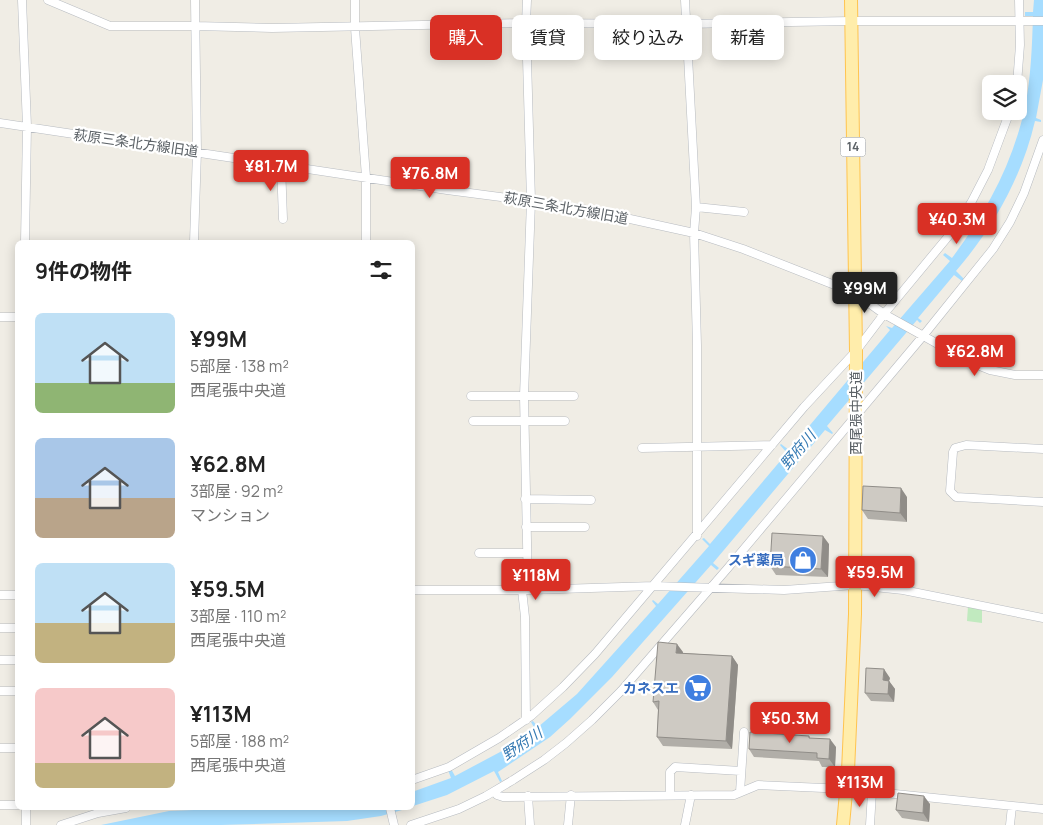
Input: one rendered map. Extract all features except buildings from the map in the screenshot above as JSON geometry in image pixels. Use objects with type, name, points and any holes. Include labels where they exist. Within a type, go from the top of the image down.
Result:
[{"type":"main road","name":"西尾張中央道","points":[[843,825],[855,614],[856,351],[851,0]]},
{"type":"street","points":[[22,0],[27,126],[25,240]]},
{"type":"street","points":[[48,0],[110,26],[355,28],[512,22]]},
{"type":"street","points":[[194,240],[198,152],[195,0]]},
{"type":"street","points":[[354,0],[366,177],[366,240]]},
{"type":"street","points":[[526,15],[527,0]]},
{"type":"street","points":[[685,0],[685,15]]},
{"type":"street","points":[[1017,75],[1019,0]]},
{"type":"street","points":[[702,24],[851,21],[1043,21]]},
{"type":"street","points":[[526,720],[525,590],[527,553],[524,396],[531,201],[527,60]]},
{"type":"street","points":[[687,60],[696,207],[694,233],[697,354],[696,536]]},
{"type":"street","points":[[415,779],[448,767],[526,720],[596,654],[656,586],[804,407],[856,351],[956,227],[988,170],[1007,120]]},
{"type":"street","name":"萩原三条北方線旧道","points":[[0,123],[589,210],[694,233],[743,249],[855,294],[885,315],[970,362],[990,370],[1015,375],[1043,375]]},
{"type":"street","points":[[411,825],[459,810],[544,760],[592,720],[646,662],[993,249],[1010,222],[1024,193],[1043,140]]},
{"type":"street","points":[[281,165],[283,219]]},
{"type":"street","points":[[696,207],[744,212]]},
{"type":"street","points":[[0,317],[15,317]]},
{"type":"street","points":[[472,396],[574,396]]},
{"type":"street","points":[[473,421],[565,421]]},
{"type":"street","points":[[642,448],[772,445]]},
{"type":"street","points":[[1043,449],[960,446],[953,452],[950,491],[956,497],[1043,502]]},
{"type":"street","points":[[525,500],[591,500]]},
{"type":"street","points":[[526,527],[585,527]]},
{"type":"street","points":[[479,553],[527,553]]},
{"type":"street","points":[[415,590],[709,586],[784,590],[855,585],[903,590],[1043,618]]},
{"type":"street","points":[[0,595],[15,595]]},
{"type":"street","points":[[0,628],[15,628]]},
{"type":"street","points":[[0,660],[15,660]]},
{"type":"street","points":[[0,691],[15,691]]},
{"type":"street","points":[[740,792],[744,732]]},
{"type":"street","points":[[0,748],[15,748]]},
{"type":"street","points":[[670,795],[670,772],[675,767],[741,771]]},
{"type":"street","points":[[494,791],[497,796],[503,797],[692,796],[734,794],[758,785],[846,789],[1043,808]]},
{"type":"street","points":[[870,825],[872,792]]},
{"type":"street","points":[[528,796],[530,825]]},
{"type":"street","points":[[568,825],[571,796]]},
{"type":"street","points":[[685,825],[692,796]]},
{"type":"street","points":[[0,805],[15,805]]},
{"type":"street","points":[[1010,825],[1012,806]]},
{"type":"street","points":[[26,810],[26,825]]},
{"type":"street","points":[[61,825],[98,813],[115,810]]},
{"type":"street","points":[[390,810],[394,825]]},
{"type":"green space","points":[[968,606],[982,610],[982,623],[967,621]]},
{"type":"water","name":"野府川","points":[[1034,0],[1043,0],[1043,80],[1036,118],[1041,120],[1041,122],[1035,121],[1014,182],[994,219],[956,271],[964,279],[962,281],[954,275],[918,318],[922,321],[920,323],[917,320],[827,426],[833,433],[825,430],[713,563],[719,568],[717,570],[711,565],[612,677],[570,719],[550,737],[498,772],[502,781],[500,782],[494,771],[447,795],[415,805],[415,791],[451,778],[448,770],[451,769],[455,776],[502,751],[535,729],[531,722],[533,721],[538,727],[577,694],[656,606],[652,601],[658,604],[709,546],[702,539],[704,538],[710,544],[787,453],[780,445],[789,450],[890,330],[886,326],[892,328],[950,261],[943,255],[945,253],[952,258],[976,223],[1006,168],[1022,120],[1027,120],[1033,16],[1025,16],[1025,12],[1033,12]]},
{"type":"water","points":[[402,810],[381,816],[347,821],[221,825],[101,825],[169,811]]},
{"type":"place","name":"スギ薬局","points":[[803,560]]},
{"type":"place","name":"カネスエ","points":[[698,688]]}]
